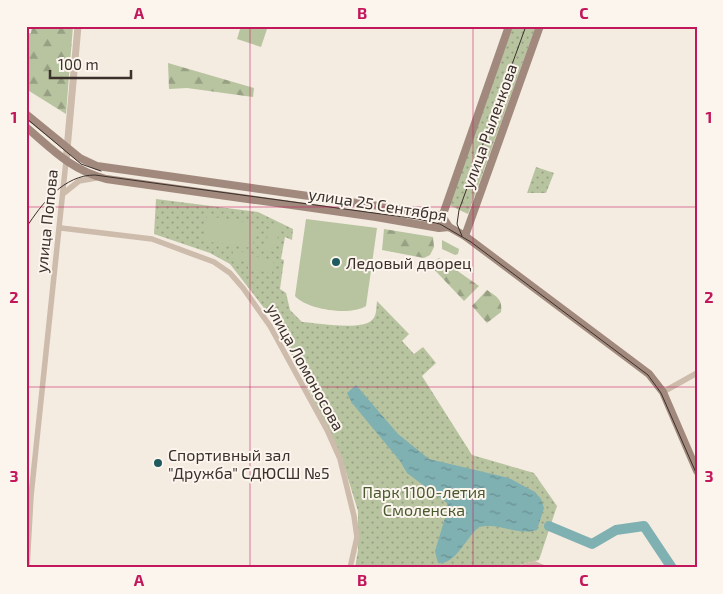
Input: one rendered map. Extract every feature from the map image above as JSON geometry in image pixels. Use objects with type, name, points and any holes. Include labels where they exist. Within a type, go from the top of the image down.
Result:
[{"type":"main road","name":"улица Рыленкова","points":[[439,228],[509,26]]},
{"type":"main road","name":"улица Рыленкова","points":[[465,236],[540,26]]},
{"type":"main road","points":[[26,114],[85,161],[113,169],[442,216],[449,227]]},
{"type":"main road","name":"улица 25 Сентября","points":[[26,127],[66,161],[87,174],[106,179],[367,215],[439,228],[449,227],[465,236],[649,374],[663,392],[697,471]]},
{"type":"street","name":"улица Попова","points":[[27,568],[29,496],[61,228],[78,26]]},
{"type":"street","points":[[64,193],[73,184],[86,178],[106,179]]},
{"type":"street","name":"улица Ломоносова","points":[[61,228],[152,239],[214,262],[230,273],[243,288],[270,326],[327,430],[340,459],[354,516],[357,537],[350,568]]},
{"type":"street","points":[[663,392],[697,373]]},
{"type":"street","points":[[519,568],[535,564],[544,568]]},
{"type":"green space","points":[[32,26],[73,26],[66,114],[26,89],[26,35],[31,33]]},
{"type":"green space","points":[[241,26],[268,26],[261,47],[237,39]]},
{"type":"green space","points":[[513,26],[536,26],[468,214],[449,205]]},
{"type":"green space","points":[[168,63],[254,88],[253,97],[187,88],[169,89]]},
{"type":"green space","points":[[536,167],[554,173],[546,193],[527,193]]},
{"type":"green space","name":"Парк 1100-летия Смоленска","points":[[156,199],[258,212],[293,229],[292,240],[285,237],[281,259],[284,260],[280,289],[286,293],[290,310],[302,322],[349,326],[367,323],[375,316],[377,301],[409,334],[402,341],[414,354],[423,347],[436,363],[422,376],[472,455],[534,473],[557,506],[539,560],[508,568],[355,568],[358,550],[358,511],[342,459],[278,326],[230,264],[210,253],[154,234]]},
{"type":"green space","points":[[207,216],[256,224],[252,248],[203,241]]},
{"type":"green space","name":"Ледовый дворец","points":[[306,219],[377,228],[366,306],[350,311],[329,310],[309,305],[295,296]]},
{"type":"green space","points":[[270,223],[280,225],[275,252],[265,250]]},
{"type":"green space","points":[[384,229],[433,237],[434,247],[430,255],[424,258],[382,250]]},
{"type":"green space","points":[[442,240],[459,249],[458,254],[455,255],[442,249]]},
{"type":"green space","points":[[233,251],[274,260],[272,273],[248,269],[248,262],[232,259]]},
{"type":"green space","points":[[439,258],[479,286],[464,301],[429,264]]},
{"type":"green space","points":[[487,290],[498,298],[501,304],[501,312],[487,323],[472,306]]},
{"type":"water","points":[[356,385],[398,434],[429,459],[509,478],[535,492],[541,499],[544,508],[537,530],[523,531],[493,526],[479,527],[450,560],[438,563],[435,551],[448,508],[447,503],[407,473],[400,461],[352,403],[347,393]]},
{"type":"waterway","points":[[549,526],[592,544],[616,530],[644,526],[672,568]]},
{"type":"tram line","points":[[462,236],[457,224],[459,210],[526,26]]},
{"type":"tram line","points":[[26,118],[81,164],[101,171]]},
{"type":"tram line","points":[[26,228],[39,209],[64,185],[84,176],[95,175],[418,219],[440,224],[471,242],[648,375],[661,393],[697,475]]},
{"type":"place","name":"Ледовый дворец","points":[[336,262]]},
{"type":"place","name":"Спортивный зал \"Дружба\" СДЮСШ №5","points":[[158,463]]}]
